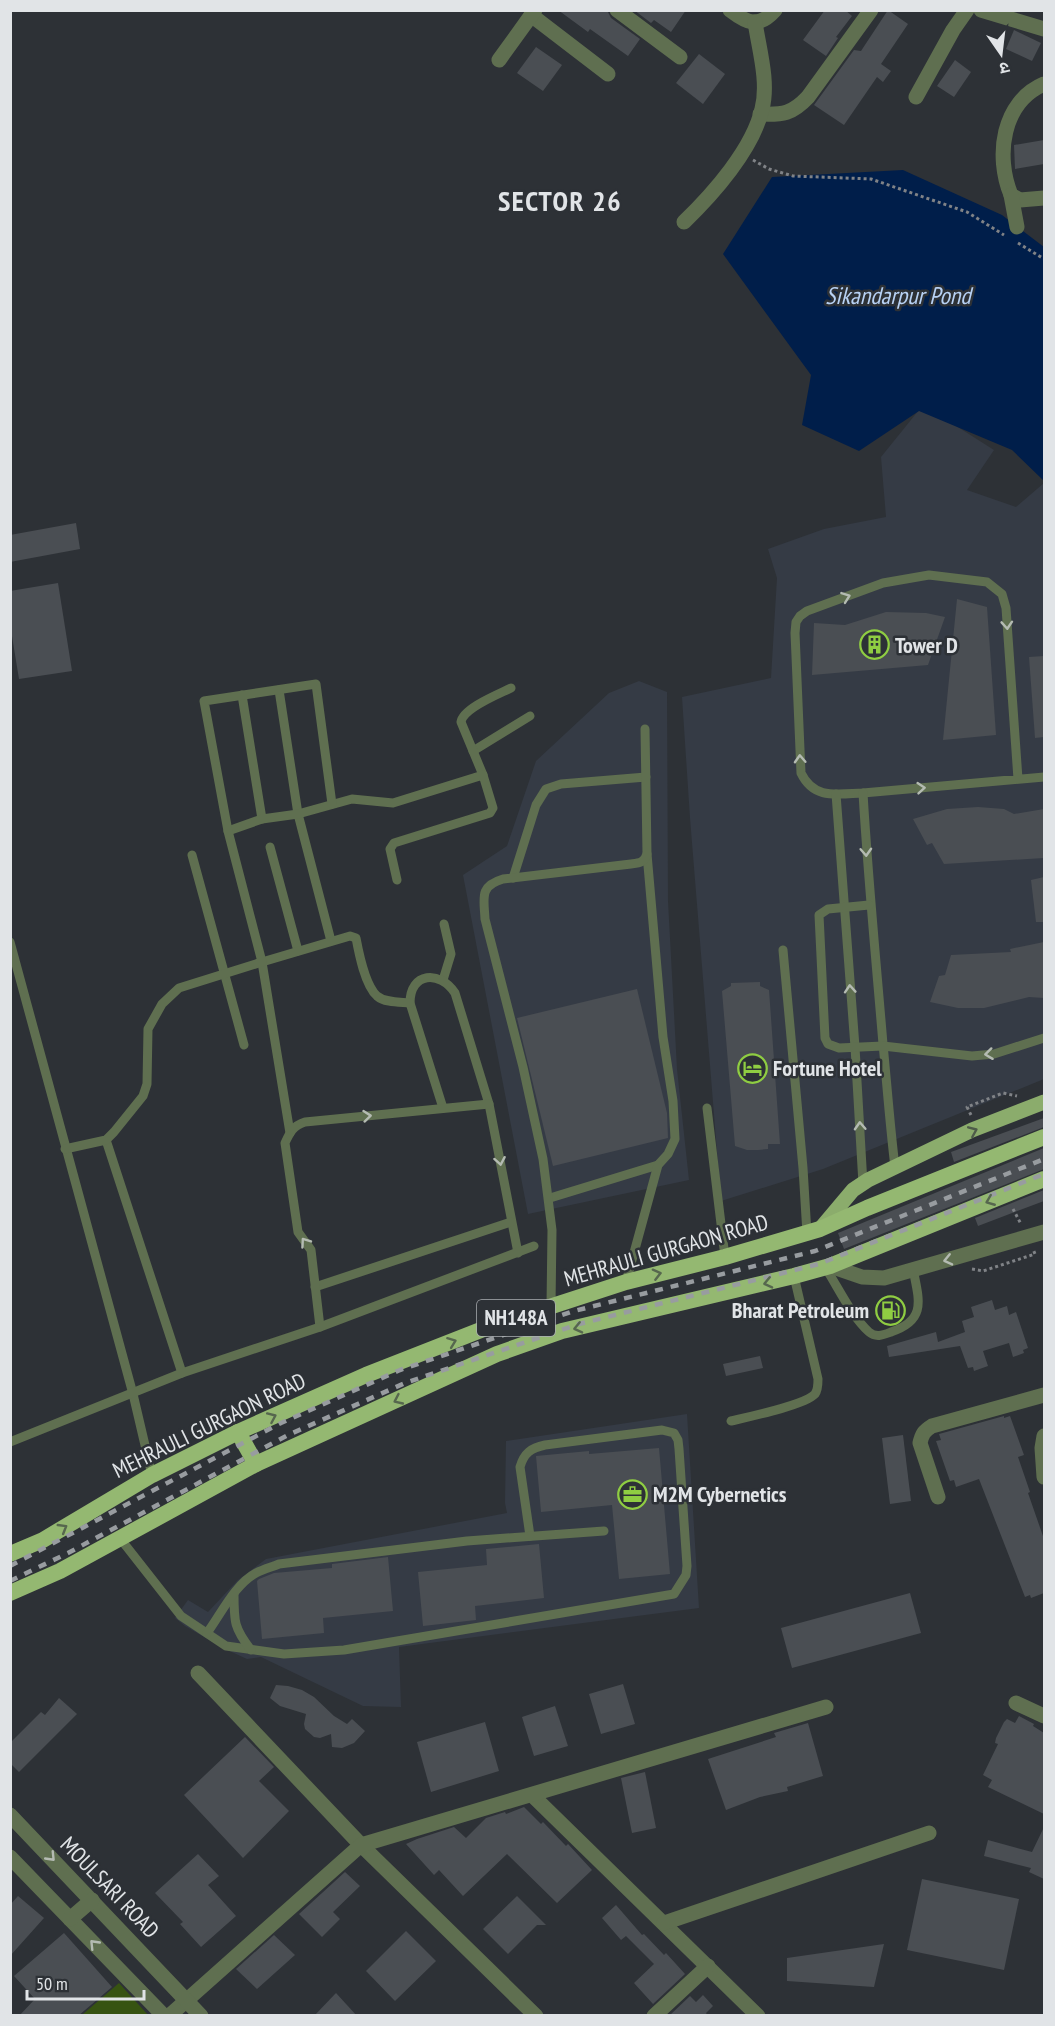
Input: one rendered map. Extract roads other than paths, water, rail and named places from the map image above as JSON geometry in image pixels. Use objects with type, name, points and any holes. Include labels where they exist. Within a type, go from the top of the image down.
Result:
[{"type":"highway","name":"MEHRAULI GURGAON ROAD","points":[[10,1554],[43,1540],[152,1475],[238,1432],[366,1374],[491,1326],[626,1282],[814,1232],[867,1208],[1044,1137]]},
{"type":"highway","name":"NH148A","points":[[10,1593],[60,1571],[256,1464],[497,1354],[551,1335],[828,1266],[1044,1179]]},
{"type":"highway","points":[[238,1432],[256,1464]]},
{"type":"main road","points":[[814,1232],[853,1190],[862,1184],[972,1130],[1044,1102]]},
{"type":"street","points":[[617,10],[680,57]]},
{"type":"street","points":[[730,10],[745,22],[759,22],[769,17],[775,10]]},
{"type":"street","points":[[760,114],[781,114],[797,109],[872,10]]},
{"type":"street","points":[[916,97],[953,30],[967,10]]},
{"type":"street","points":[[981,10],[1044,29]]},
{"type":"street","points":[[499,60],[533,13],[608,74]]},
{"type":"street","points":[[684,222],[728,174],[749,141],[760,114],[764,85],[755,22]]},
{"type":"street","points":[[1017,227],[1004,158],[1004,141],[1009,117],[1027,94],[1044,84]]},
{"type":"street","points":[[1011,195],[1020,200],[1044,198]]},
{"type":"street","points":[[828,1266],[862,1277],[884,1278],[1044,1232]]},
{"type":"street","points":[[938,1497],[921,1443],[921,1434],[932,1426],[1044,1395]]},
{"type":"street","points":[[1044,1436],[1042,1448],[1044,1477]]},
{"type":"street","points":[[198,1673],[361,1845],[536,2016]]},
{"type":"street","points":[[1016,1703],[1044,1716]]},
{"type":"street","points":[[169,2016],[361,1845],[826,1707]]},
{"type":"street","points":[[532,1795],[758,2016]]},
{"type":"street","name":"MOULSARI ROAD","points":[[10,1815],[201,2016]]},
{"type":"street","points":[[664,1923],[928,1833]]},
{"type":"street","points":[[10,1857],[164,2016]]},
{"type":"street","points":[[70,1919],[92,1900]]},
{"type":"street","points":[[654,2016],[708,1966]]},
{"type":"lane","points":[[1018,779],[1006,608],[1002,594],[987,582],[929,575],[908,578],[873,587],[807,611],[800,616],[796,622],[795,633],[801,773],[805,782],[815,791],[836,794],[863,793],[1044,777]]},
{"type":"lane","points":[[290,1132],[262,962],[228,831],[204,701],[316,684],[332,804]]},
{"type":"lane","points":[[397,880],[390,849],[394,843],[490,813],[493,808],[483,775],[461,722],[462,717],[469,710],[511,688]]},
{"type":"lane","points":[[279,690],[298,814],[332,941]]},
{"type":"lane","points":[[242,695],[261,819]]},
{"type":"lane","points":[[473,751],[530,716]]},
{"type":"lane","points":[[626,1282],[658,1165],[668,1154],[675,1139],[673,1101],[663,1037],[647,854],[645,729]]},
{"type":"lane","points":[[228,831],[261,819],[298,814],[352,799],[393,803],[483,775]]},
{"type":"lane","points":[[513,878],[536,806],[546,789],[561,784],[646,777]]},
{"type":"lane","points":[[863,793],[887,1108],[895,1167]]},
{"type":"lane","points":[[836,794],[855,1047],[862,1184]]},
{"type":"lane","points":[[270,847],[298,951]]},
{"type":"lane","points":[[551,1306],[550,1198],[526,1078],[485,918],[483,894],[493,882],[639,863],[645,860],[647,854]]},
{"type":"lane","points":[[192,855],[244,1045]]},
{"type":"lane","points":[[870,905],[828,909],[819,915],[825,1038],[828,1044],[833,1047],[884,1046],[972,1056],[993,1054],[1044,1038]]},
{"type":"lane","points":[[443,980],[451,954],[444,924]]},
{"type":"lane","points":[[65,1149],[106,1140],[143,1096],[147,1084],[148,1029],[162,1004],[179,988],[350,936],[356,938],[369,985],[378,997],[392,1002],[410,1003]]},
{"type":"lane","points":[[10,942],[133,1394],[152,1475]]},
{"type":"lane","points":[[783,950],[803,1168],[814,1232]]},
{"type":"lane","points":[[443,1108],[410,1003],[413,988],[419,980],[433,977],[450,985],[455,993],[489,1104],[518,1253]]},
{"type":"lane","points":[[320,1327],[311,1250],[298,1232],[285,1143],[290,1132],[296,1125],[304,1122],[489,1104]]},
{"type":"lane","points":[[707,1108],[725,1257]]},
{"type":"lane","points":[[106,1140],[182,1373]]},
{"type":"lane","points":[[550,1198],[658,1165]]},
{"type":"lane","points":[[315,1287],[511,1222]]},
{"type":"lane","points":[[11,1441],[182,1373],[320,1327],[534,1246]]},
{"type":"lane","points":[[828,1266],[859,1320],[871,1334],[880,1336],[914,1321],[918,1311],[913,1269]]},
{"type":"lane","points":[[731,1421],[802,1402],[814,1394],[818,1387],[794,1276]]},
{"type":"lane","points":[[119,1537],[181,1616],[226,1646],[284,1654],[344,1650],[674,1594],[686,1575],[687,1566],[679,1449],[674,1433],[662,1430],[545,1445],[528,1451],[520,1467],[530,1536]]},
{"type":"lane","points":[[207,1633],[234,1594],[255,1573],[279,1564],[467,1541],[604,1531]]},
{"type":"lane","points":[[234,1594],[234,1619],[238,1632],[251,1650]]},
{"type":"water","name":"Sikandarpur Pond","points":[[903,170],[1002,215],[1044,247],[1044,481],[1012,450],[919,411],[859,451],[802,425],[811,375],[723,254],[772,177]]},
{"type":"railway","points":[[10,1566],[281,1423],[400,1370],[574,1311],[815,1251],[1044,1159]]},
{"type":"railway","points":[[10,1581],[68,1553],[288,1435],[405,1383],[579,1324],[819,1264],[1044,1174]]},
{"type":"place","name":"Tower D","points":[[874,645]]},
{"type":"place","name":"Fortune Hotel","points":[[752,1068]]},
{"type":"place","name":"Bharat Petroleum","points":[[890,1310]]},
{"type":"place","name":"M2M Cybernetics","points":[[632,1494]]},
{"type":"district","name":"SECTOR 26","points":[[560,201]]}]
